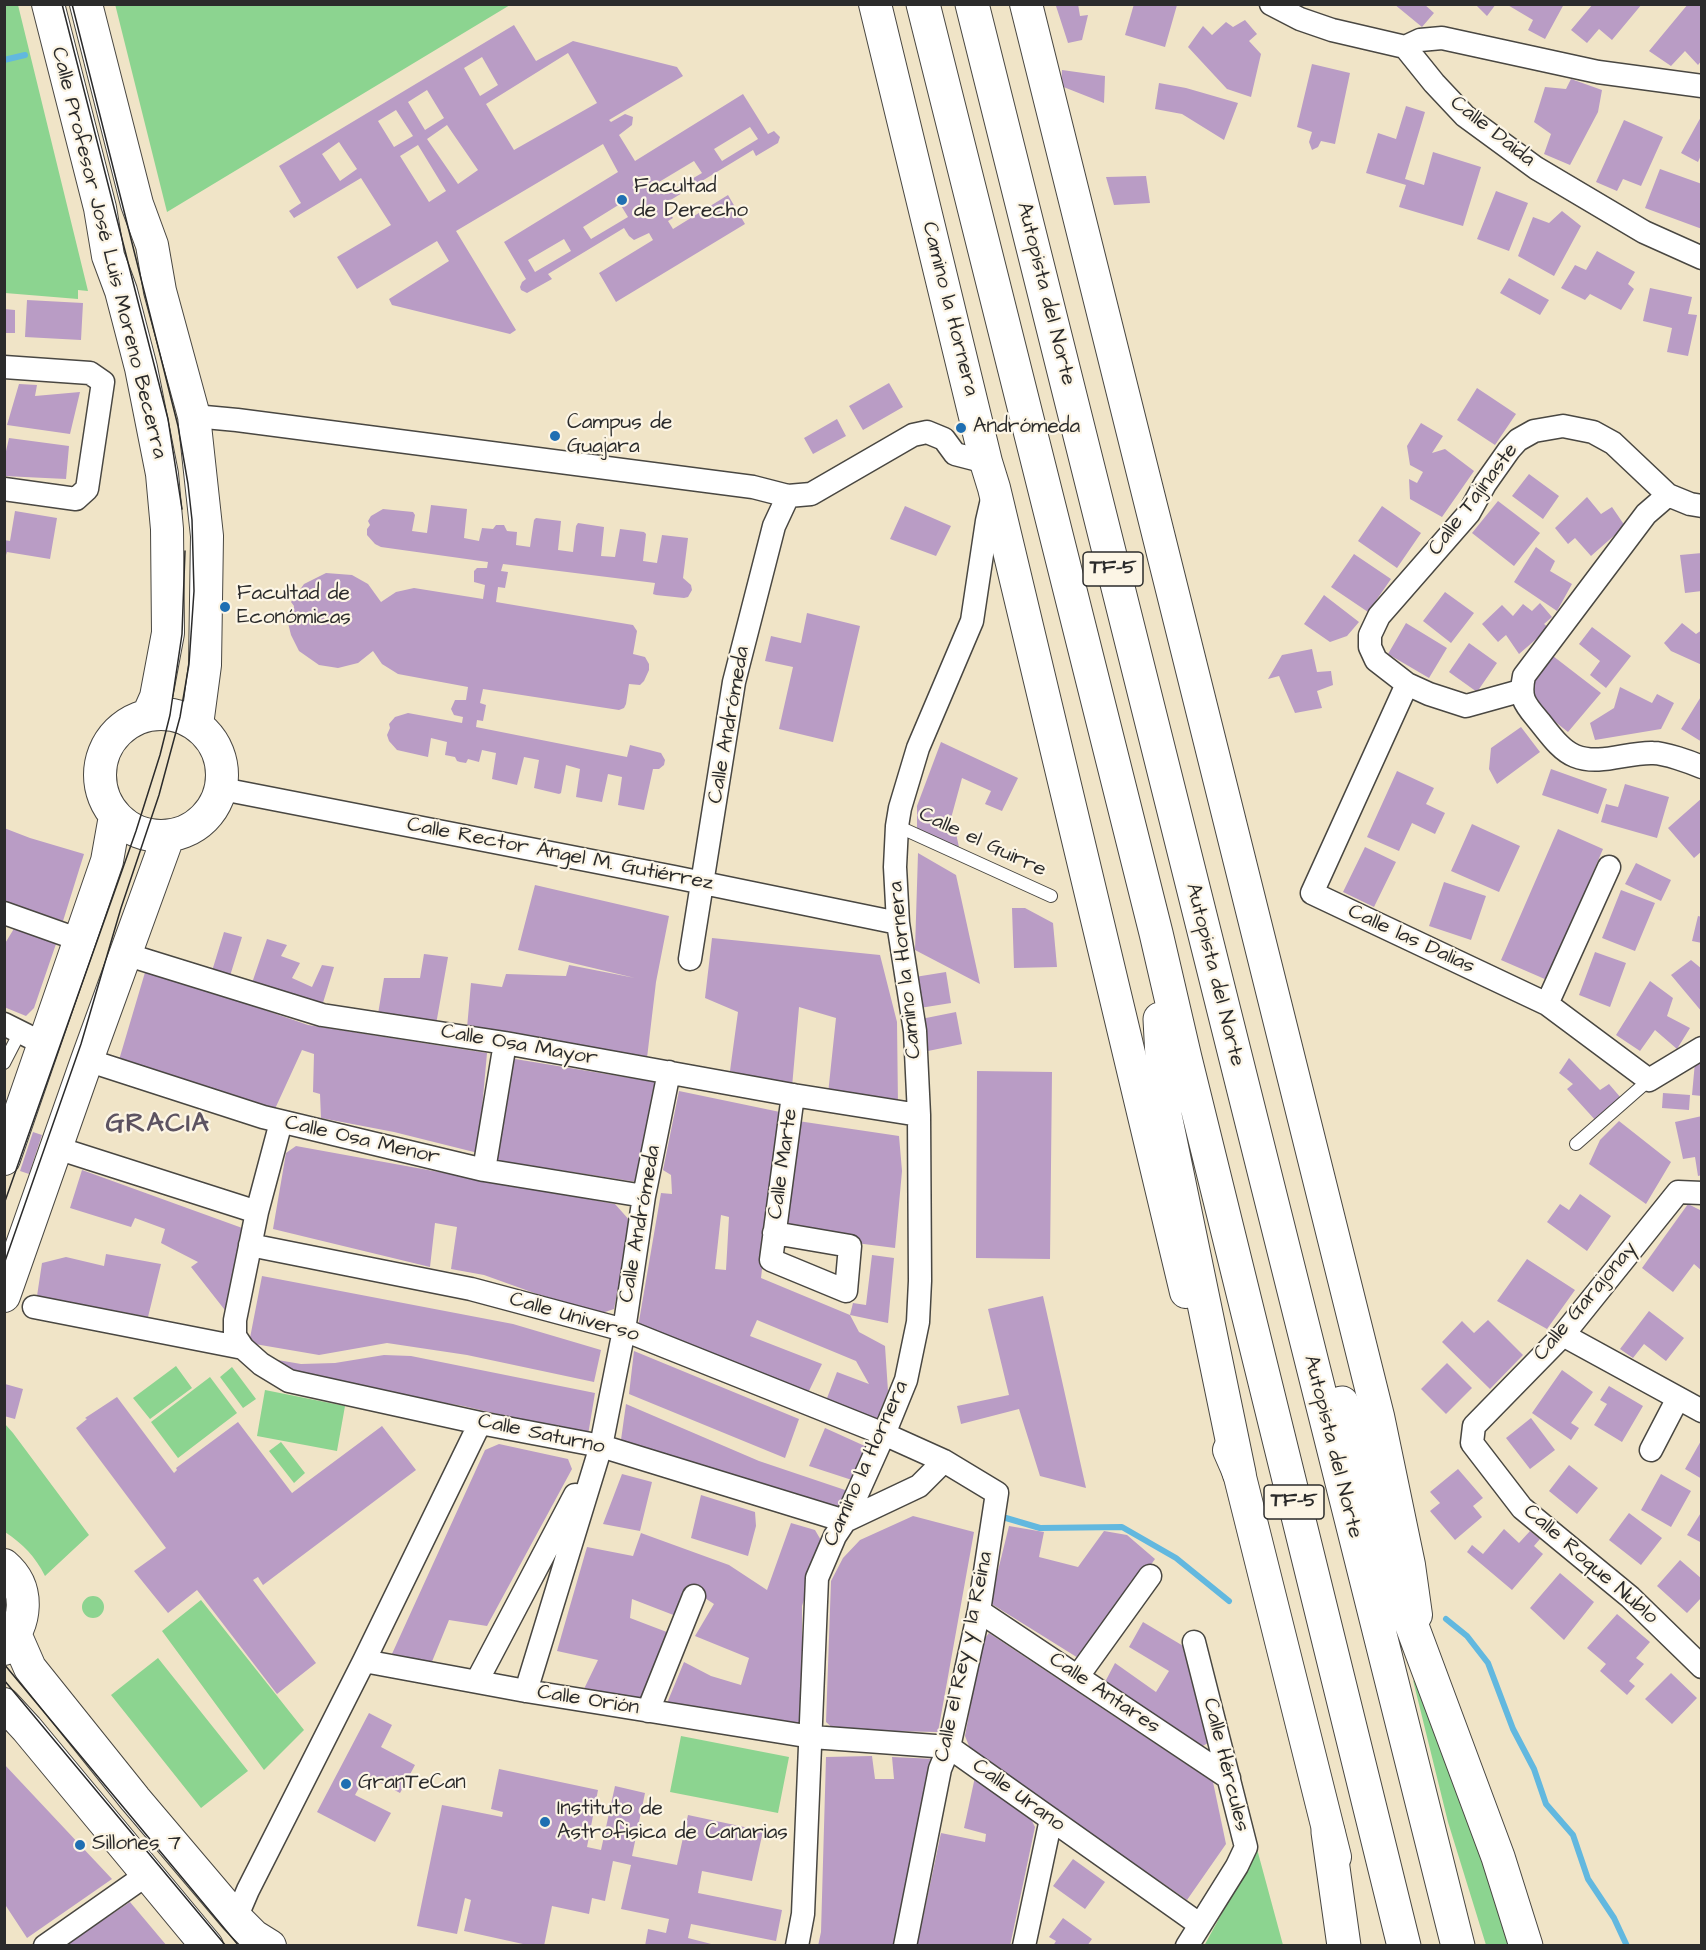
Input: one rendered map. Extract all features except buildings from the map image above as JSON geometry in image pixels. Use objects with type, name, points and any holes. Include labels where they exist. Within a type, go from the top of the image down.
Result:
[{"type":"main road","name":"TF-5","points":[[923,4],[1156,933],[1404,1946]]},
{"type":"main road","name":"Autopista del Norte","points":[[972,4],[1458,1946]]},
{"type":"main road","points":[[1156,933],[1165,1115],[1239,1473]]},
{"type":"main road","points":[[1254,1133],[1374,1501],[1396,1583],[1498,1857],[1526,1946]]},
{"type":"main road","points":[[1328,1832],[1344,1946]]},
{"type":"street","name":"Calle Profesor José Luis Moreno Becerra","points":[[48,4],[100,208],[108,256],[121,291],[141,369],[162,474],[168,529],[168,633],[156,698],[148,715]]},
{"type":"street","name":"Calle Profesor José Luis Moreno Becerra","points":[[86,4],[137,204],[153,245],[160,291],[194,416],[207,536],[205,665],[197,725]]},
{"type":"street","name":"Camino la Hornera","points":[[797,1946],[803,1914],[818,1578],[835,1536],[884,1434],[906,1380],[918,1322],[920,1114],[915,1031],[898,923],[895,867],[897,826],[918,748],[972,621],[987,521],[990,475],[874,4]]},
{"type":"street","points":[[1026,4],[1378,1416],[1409,1565],[1419,1642]]},
{"type":"street","points":[[1271,4],[1300,19],[1332,30],[1405,46],[1420,40],[1442,38],[1598,72],[1701,86]]},
{"type":"street","name":"Calle Daida","points":[[1405,46],[1434,83],[1465,116],[1536,168],[1644,232],[1701,258]]},
{"type":"street","points":[[4,366],[90,373],[103,382],[87,489],[76,499],[4,489]]},
{"type":"street","points":[[194,416],[753,487],[788,496],[811,494],[913,435],[927,432],[944,439],[955,454],[990,475],[1217,1420],[1239,1473],[1358,1946]]},
{"type":"street","name":"Calle Tajinaste","points":[[1520,691],[1466,706],[1429,694],[1407,684],[1376,660],[1370,647],[1370,634],[1379,616],[1469,513],[1485,484],[1518,440],[1534,431],[1563,426],[1593,432],[1613,443],[1668,495]]},
{"type":"street","points":[[1701,506],[1668,495],[1646,514],[1524,676],[1520,691],[1525,705],[1561,746],[1574,756],[1586,759],[1605,759],[1625,754],[1655,752],[1701,767]]},
{"type":"street","name":"Calle Andrómeda","points":[[690,959],[734,682],[774,526],[788,496]]},
{"type":"street","name":"Calle las Dalias","points":[[1407,684],[1312,893],[1547,1004],[1649,1080]]},
{"type":"street","points":[[148,715],[185,718],[197,725],[216,746],[223,766],[222,789],[213,810],[194,828],[168,837],[136,831],[115,816],[100,789],[101,761],[111,740],[127,724],[148,715]]},
{"type":"street","name":"Calle Rector Ángel M. Gutiérrez","points":[[222,789],[898,923]]},
{"type":"street","points":[[4,1159],[23,1033],[80,940],[107,861],[115,816]]},
{"type":"street","points":[[4,1296],[168,837]]},
{"type":"street","points":[[1547,1004],[1609,867]]},
{"type":"street","points":[[4,913],[80,940]]},
{"type":"street","name":"Calle Osa Mayor","points":[[125,954],[322,1015],[505,1043],[793,1095],[920,1114]]},
{"type":"street","points":[[484,1170],[505,1043]]},
{"type":"street","points":[[1649,1080],[1701,1048]]},
{"type":"street","name":"Calle Osa Menor","points":[[87,1059],[263,1118],[484,1170],[644,1196]]},
{"type":"street","name":"Calle Andrómeda","points":[[526,1691],[601,1446],[624,1330],[644,1196],[669,1072]]},
{"type":"street","name":"Calle Marte","points":[[774,1233],[793,1095]]},
{"type":"street","points":[[243,1348],[236,1335],[235,1320],[257,1212],[282,1122]]},
{"type":"street","points":[[57,1148],[257,1212]]},
{"type":"street","name":"Calle Garajonay","points":[[1474,1426],[1563,1335],[1678,1192],[1701,1192]]},
{"type":"street","name":"Calle Universo","points":[[250,1245],[471,1289],[624,1330],[884,1434]]},
{"type":"street","points":[[34,1308],[243,1348]]},
{"type":"street","points":[[1563,1335],[1701,1411]]},
{"type":"street","name":"Calle Saturno","points":[[243,1348],[261,1364],[289,1381],[480,1423],[601,1446],[844,1521]]},
{"type":"street","points":[[1651,1450],[1678,1398]]},
{"type":"street","points":[[236,1918],[480,1423]]},
{"type":"street","name":"Calle Roque Nublo","points":[[1474,1426],[1472,1443],[1522,1508],[1630,1597],[1701,1667]]},
{"type":"street","name":"Calle el Rey y la Reina","points":[[884,1434],[944,1461],[997,1493],[979,1611],[950,1747],[940,1769],[905,1946]]},
{"type":"street","name":"Calle Andrómeda","points":[[477,1681],[601,1446]]},
{"type":"street","points":[[844,1521],[919,1486],[944,1461]]},
{"type":"street","points":[[4,1565],[13,1573],[23,1592],[24,1612],[10,1642],[135,1799],[236,1918],[254,1936],[270,1946]]},
{"type":"street","points":[[1078,1676],[1150,1576]]},
{"type":"street","points":[[648,1710],[694,1596]]},
{"type":"street","name":"Calle Antares","points":[[979,1611],[1229,1778]]},
{"type":"street","name":"Calle Hércules","points":[[1187,1946],[1237,1866],[1246,1847],[1194,1642]]},
{"type":"street","name":"Calle Orión","points":[[364,1661],[526,1691],[812,1737]]},
{"type":"street","points":[[4,1704],[27,1728],[149,1873],[207,1946]]},
{"type":"street","name":"Calle Urano","points":[[812,1737],[950,1747],[1199,1924]]},
{"type":"street","points":[[1024,1946],[1051,1819]]},
{"type":"street","points":[[45,1946],[149,1873]]},
{"type":"lane","name":"Calle el Guirre","points":[[897,826],[1051,896]]},
{"type":"lane","points":[[4,1063],[23,1033]]},
{"type":"lane","points":[[1576,1144],[1649,1080]]},
{"type":"green space","points":[[115,4],[510,4],[510,5],[167,212]]},
{"type":"green space","points":[[4,5],[18,5],[88,291],[78,290],[78,299],[5,293]]},
{"type":"green space","points":[[176,1366],[192,1388],[150,1419],[133,1398]]},
{"type":"green space","points":[[232,1367],[256,1399],[243,1408],[220,1377]]},
{"type":"green space","points":[[210,1377],[237,1413],[178,1458],[151,1422]]},
{"type":"green space","points":[[265,1390],[345,1406],[337,1451],[257,1436]]},
{"type":"green space","points":[[5,1424],[89,1535],[45,1576],[28,1551],[5,1532]]},
{"type":"green space","points":[[281,1442],[305,1473],[294,1483],[269,1451]]},
{"type":"green space","points":[[93,1596],[101,1599],[104,1607],[101,1615],[93,1618],[85,1615],[82,1607],[85,1599]]},
{"type":"green space","points":[[201,1600],[304,1730],[264,1770],[162,1631]]},
{"type":"green space","points":[[158,1658],[248,1771],[201,1808],[111,1695]]},
{"type":"green space","points":[[1413,1680],[1420,1689],[1510,1945],[1486,1945],[1448,1822]]},
{"type":"green space","points":[[681,1736],[789,1757],[778,1813],[670,1792]]},
{"type":"green space","points":[[1257,1849],[1283,1945],[1204,1946]]},
{"type":"waterway","points":[[4,60],[25,55]]},
{"type":"waterway","points":[[1006,1518],[1040,1528],[1122,1527],[1176,1558],[1229,1601]]},
{"type":"waterway","points":[[1446,1619],[1467,1636],[1488,1663],[1513,1729],[1534,1769],[1546,1804],[1573,1835],[1588,1879],[1614,1918],[1627,1946]]},
{"type":"tram line","points":[[62,4],[168,419],[182,509]]},
{"type":"tram line","points":[[4,1264],[81,1044],[121,908],[159,795],[180,717],[189,664],[194,591],[192,520],[178,426],[72,4]]},
{"type":"tram line","points":[[4,1204],[136,831],[160,755],[170,715],[182,634],[185,551]]},
{"type":"tram line","points":[[4,1664],[239,1946]]},
{"type":"tram line","points":[[4,1680],[226,1946]]},
{"type":"place","name":"Facultad de Derecho","points":[[622,200]]},
{"type":"place","name":"Andrómeda","points":[[961,428]]},
{"type":"place","name":"Campus de Guajara","points":[[555,436]]},
{"type":"place","name":"Facultad de Económicas","points":[[225,607]]},
{"type":"place","name":"GranTeCan","points":[[346,1784]]},
{"type":"place","name":"Instituto de Astrofisica de Canarias","points":[[545,1822]]},
{"type":"place","name":"Sillones 7","points":[[80,1845]]},
{"type":"district","name":"GRACIA","points":[[158,1125]]}]
